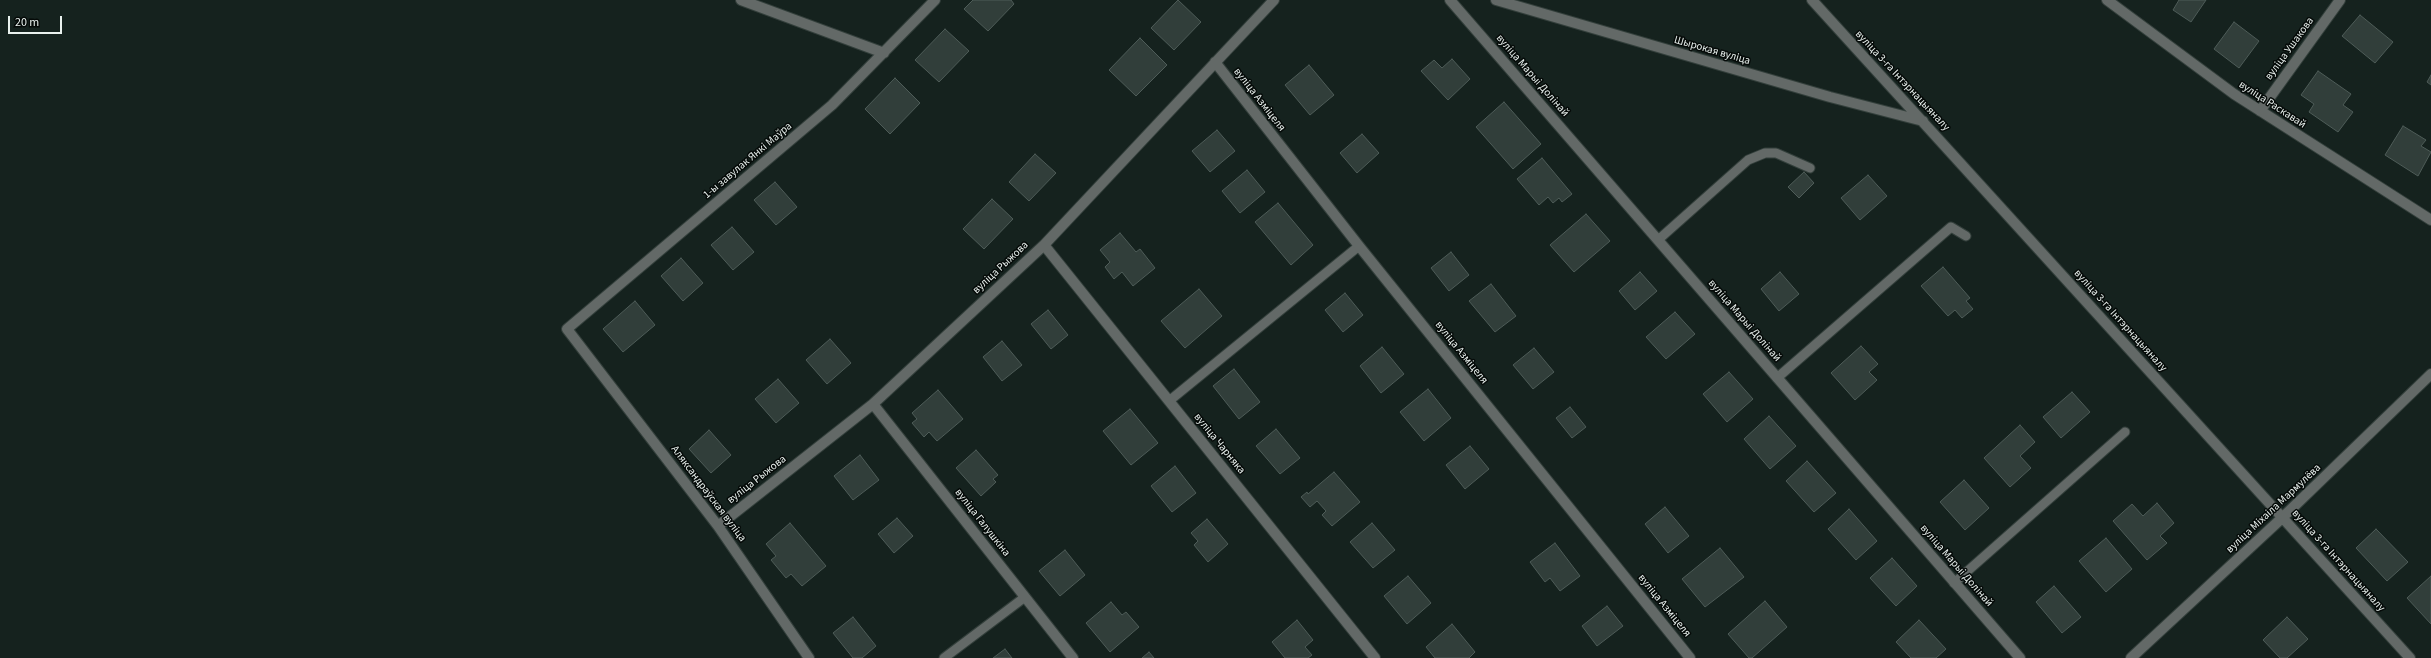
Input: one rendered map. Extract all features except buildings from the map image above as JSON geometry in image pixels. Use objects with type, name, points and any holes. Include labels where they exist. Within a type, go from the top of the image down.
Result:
[{"type":"street","points":[[741,0],[884,53]]},
{"type":"street","name":"1-ы завулак Янкі Маўра","points":[[567,329],[832,105],[935,0]]},
{"type":"street","name":"вуліца Рыжова","points":[[718,526],[873,404],[1044,245],[1274,0]]},
{"type":"street","name":"вуліца Марыі Долінай","points":[[1450,0],[2020,658]]},
{"type":"street","name":"Шырокая вуліца","points":[[1496,0],[1830,97],[1923,121]]},
{"type":"street","name":"вуліца 3-га Інтэрнацыяналу","points":[[1812,0],[2410,658]]},
{"type":"street","name":"вуліца Раскавай","points":[[2107,0],[2234,94],[2431,220]]},
{"type":"street","name":"вуліца Ушакова","points":[[2260,111],[2340,0]]},
{"type":"street","name":"вуліца Азміцеля","points":[[1215,62],[1359,246],[1690,658]]},
{"type":"street","name":"вуліца Чарняка","points":[[1044,245],[1375,658]]},
{"type":"street","name":"Аляксандраўская вуліца","points":[[567,329],[718,526],[809,658]]},
{"type":"street","name":"вуліца Міхаіла Мармулёва","points":[[2131,658],[2282,518],[2431,374]]},
{"type":"street","name":"вуліца Галушкіна","points":[[873,404],[1073,658]]},
{"type":"lane","points":[[1658,240],[1748,160],[1764,153],[1776,153],[1810,168]]},
{"type":"lane","points":[[1777,378],[1951,227],[1966,236]]},
{"type":"lane","points":[[1169,401],[1359,246]]},
{"type":"lane","points":[[1954,583],[2125,432]]},
{"type":"lane","points":[[944,658],[1024,597]]}]
